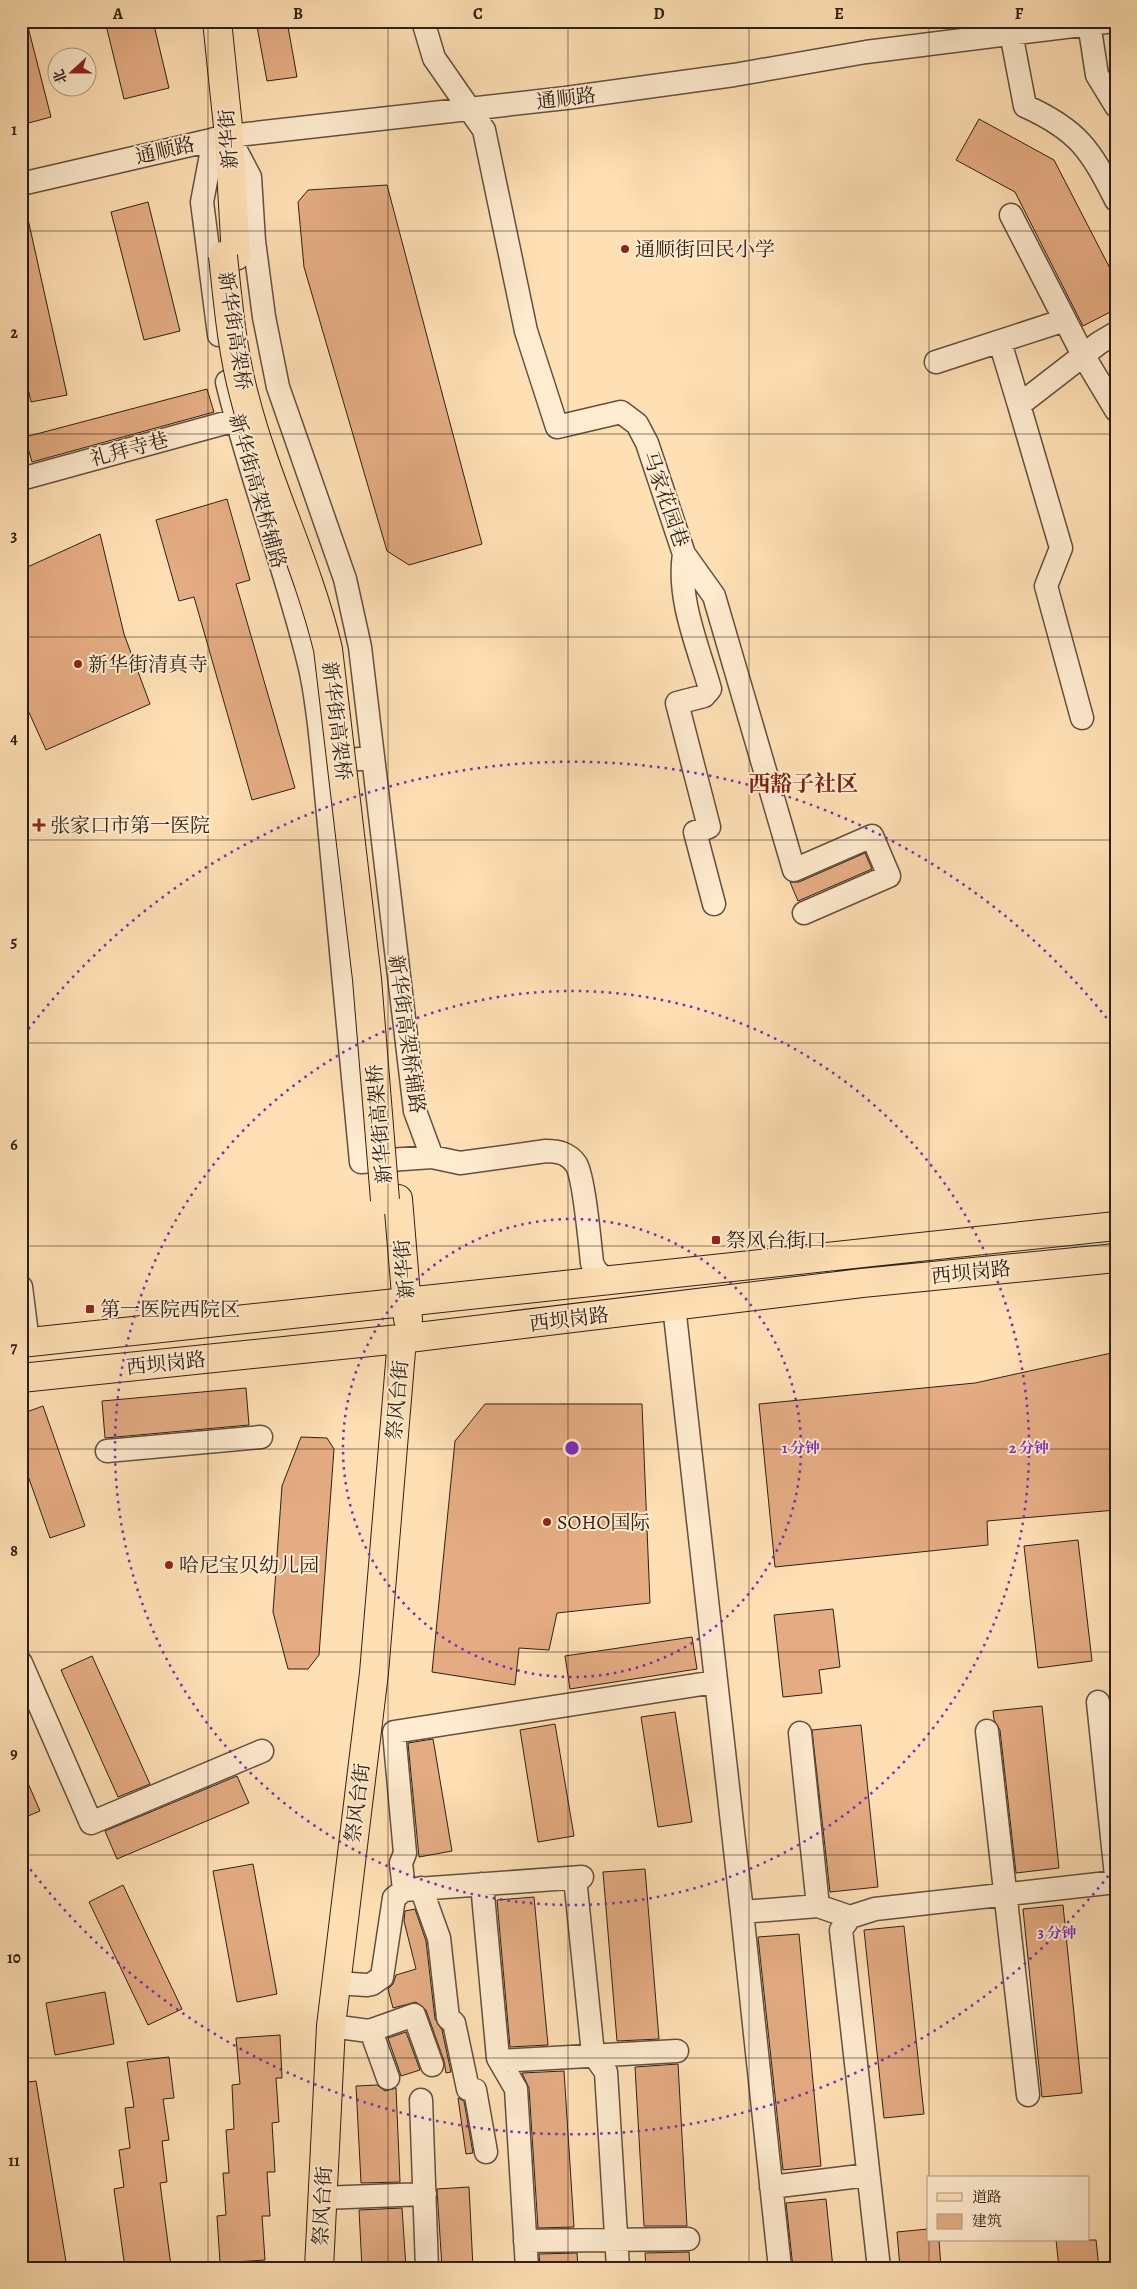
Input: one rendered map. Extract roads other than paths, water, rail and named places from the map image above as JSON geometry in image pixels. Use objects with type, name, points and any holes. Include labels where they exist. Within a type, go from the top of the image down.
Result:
[{"type":"main road","name":"新华街","points":[[202,21],[221,130]]},
{"type":"main road","name":"新华街","points":[[217,21],[221,130],[230,256]]},
{"type":"main road","name":"新华街高架桥","points":[[230,256],[234,350],[244,396],[260,446],[317,603],[328,649],[392,1200]]},
{"type":"main road","name":"新华街","points":[[392,1200],[402,1339]]},
{"type":"main road","name":"西坝岗路","points":[[25,1342],[1116,1226]]},
{"type":"main road","name":"西坝岗路","points":[[21,1378],[402,1339],[862,1283],[1116,1258]]},
{"type":"main road","name":"祭风台街","points":[[319,2268],[331,2026],[374,1673],[402,1339]]},
{"type":"street","points":[[423,21],[434,58],[470,109]]},
{"type":"street","name":"通顺路","points":[[21,168],[221,130],[470,109],[734,75],[866,52],[974,30],[1011,33],[1114,21]]},
{"type":"street","points":[[1089,23],[1097,75],[1113,96]]},
{"type":"street","points":[[1011,33],[1025,106],[1068,130],[1084,144],[1116,200]]},
{"type":"street","name":"马家花园巷","points":[[470,109],[484,130],[526,331],[557,427],[621,412],[636,424],[647,444],[684,554],[714,596],[794,870],[872,836],[890,876],[804,913]]},
{"type":"street","name":"通顺路","points":[[21,184],[221,130]]},
{"type":"street","name":"新华街高架桥辅路","points":[[221,130],[250,178],[256,260],[264,317],[278,386],[347,589],[360,647],[415,1111],[432,1157],[361,1162],[318,713],[310,668],[236,420],[223,363],[202,202],[221,130]]},
{"type":"street","points":[[1011,215],[1083,355],[1116,410]]},
{"type":"street","points":[[936,362],[1065,320]]},
{"type":"street","points":[[1020,406],[1083,355],[1116,333]]},
{"type":"street","points":[[1000,342],[1061,548],[1046,586],[1082,718]]},
{"type":"street","name":"礼拜寺巷","points":[[21,479],[236,420]]},
{"type":"street","points":[[684,554],[681,576],[684,596],[710,689],[704,696],[677,703],[709,827],[695,832],[714,904]]},
{"type":"street","points":[[323,762],[372,758]]},
{"type":"street","points":[[432,1157],[460,1163],[546,1151],[560,1151],[568,1156],[576,1165],[581,1178],[592,1263],[596,1271],[606,1279]]},
{"type":"street","points":[[21,1287],[25,1342]]},
{"type":"street","points":[[674,1306],[780,2268]]},
{"type":"street","points":[[106,1451],[261,1437]]},
{"type":"street","points":[[21,1663],[91,1823],[262,1751]]},
{"type":"street","points":[[486,2152],[475,2090],[468,2088],[454,2023],[448,2018],[439,1938],[401,1863],[405,1853],[394,1732],[715,1682]]},
{"type":"street","points":[[1098,1702],[1116,1876]]},
{"type":"street","points":[[987,1731],[1028,2095]]},
{"type":"street","points":[[800,1733],[818,1906]]},
{"type":"street","points":[[335,1983],[367,1985],[382,1977],[394,1898],[413,1889],[579,1878],[593,2054],[606,2072],[618,2268]]},
{"type":"street","points":[[742,1912],[818,1906],[850,1917],[875,1909],[1116,1882]]},
{"type":"street","points":[[482,1884],[498,2058],[516,2089],[526,2268]]},
{"type":"street","points":[[850,1917],[841,1930],[879,2268]]},
{"type":"street","points":[[331,2026],[371,2031],[414,2015],[432,2065]]},
{"type":"street","points":[[371,2031],[388,2078]]},
{"type":"street","points":[[501,2062],[593,2054],[677,2051]]},
{"type":"street","points":[[421,2100],[427,2268]]},
{"type":"street","points":[[771,2187],[868,2175]]},
{"type":"street","points":[[322,2198],[425,2194]]},
{"type":"street","points":[[525,2241],[688,2239]]},
{"type":"place","name":"通顺街回民小学","points":[[625,249]]},
{"type":"place","name":"新华街清真寺","points":[[78,664]]},
{"type":"place","name":"张家口市第一医院","points":[[39,825]]},
{"type":"place","name":"祭风台街口","points":[[716,1240]]},
{"type":"place","name":"第一医院西院区","points":[[90,1309]]},
{"type":"place","name":"SOHO国际","points":[[547,1522]]},
{"type":"place","name":"哈尼宝贝幼儿园","points":[[169,1565]]},
{"type":"district","name":"西豁子社区","points":[[803,783]]}]
